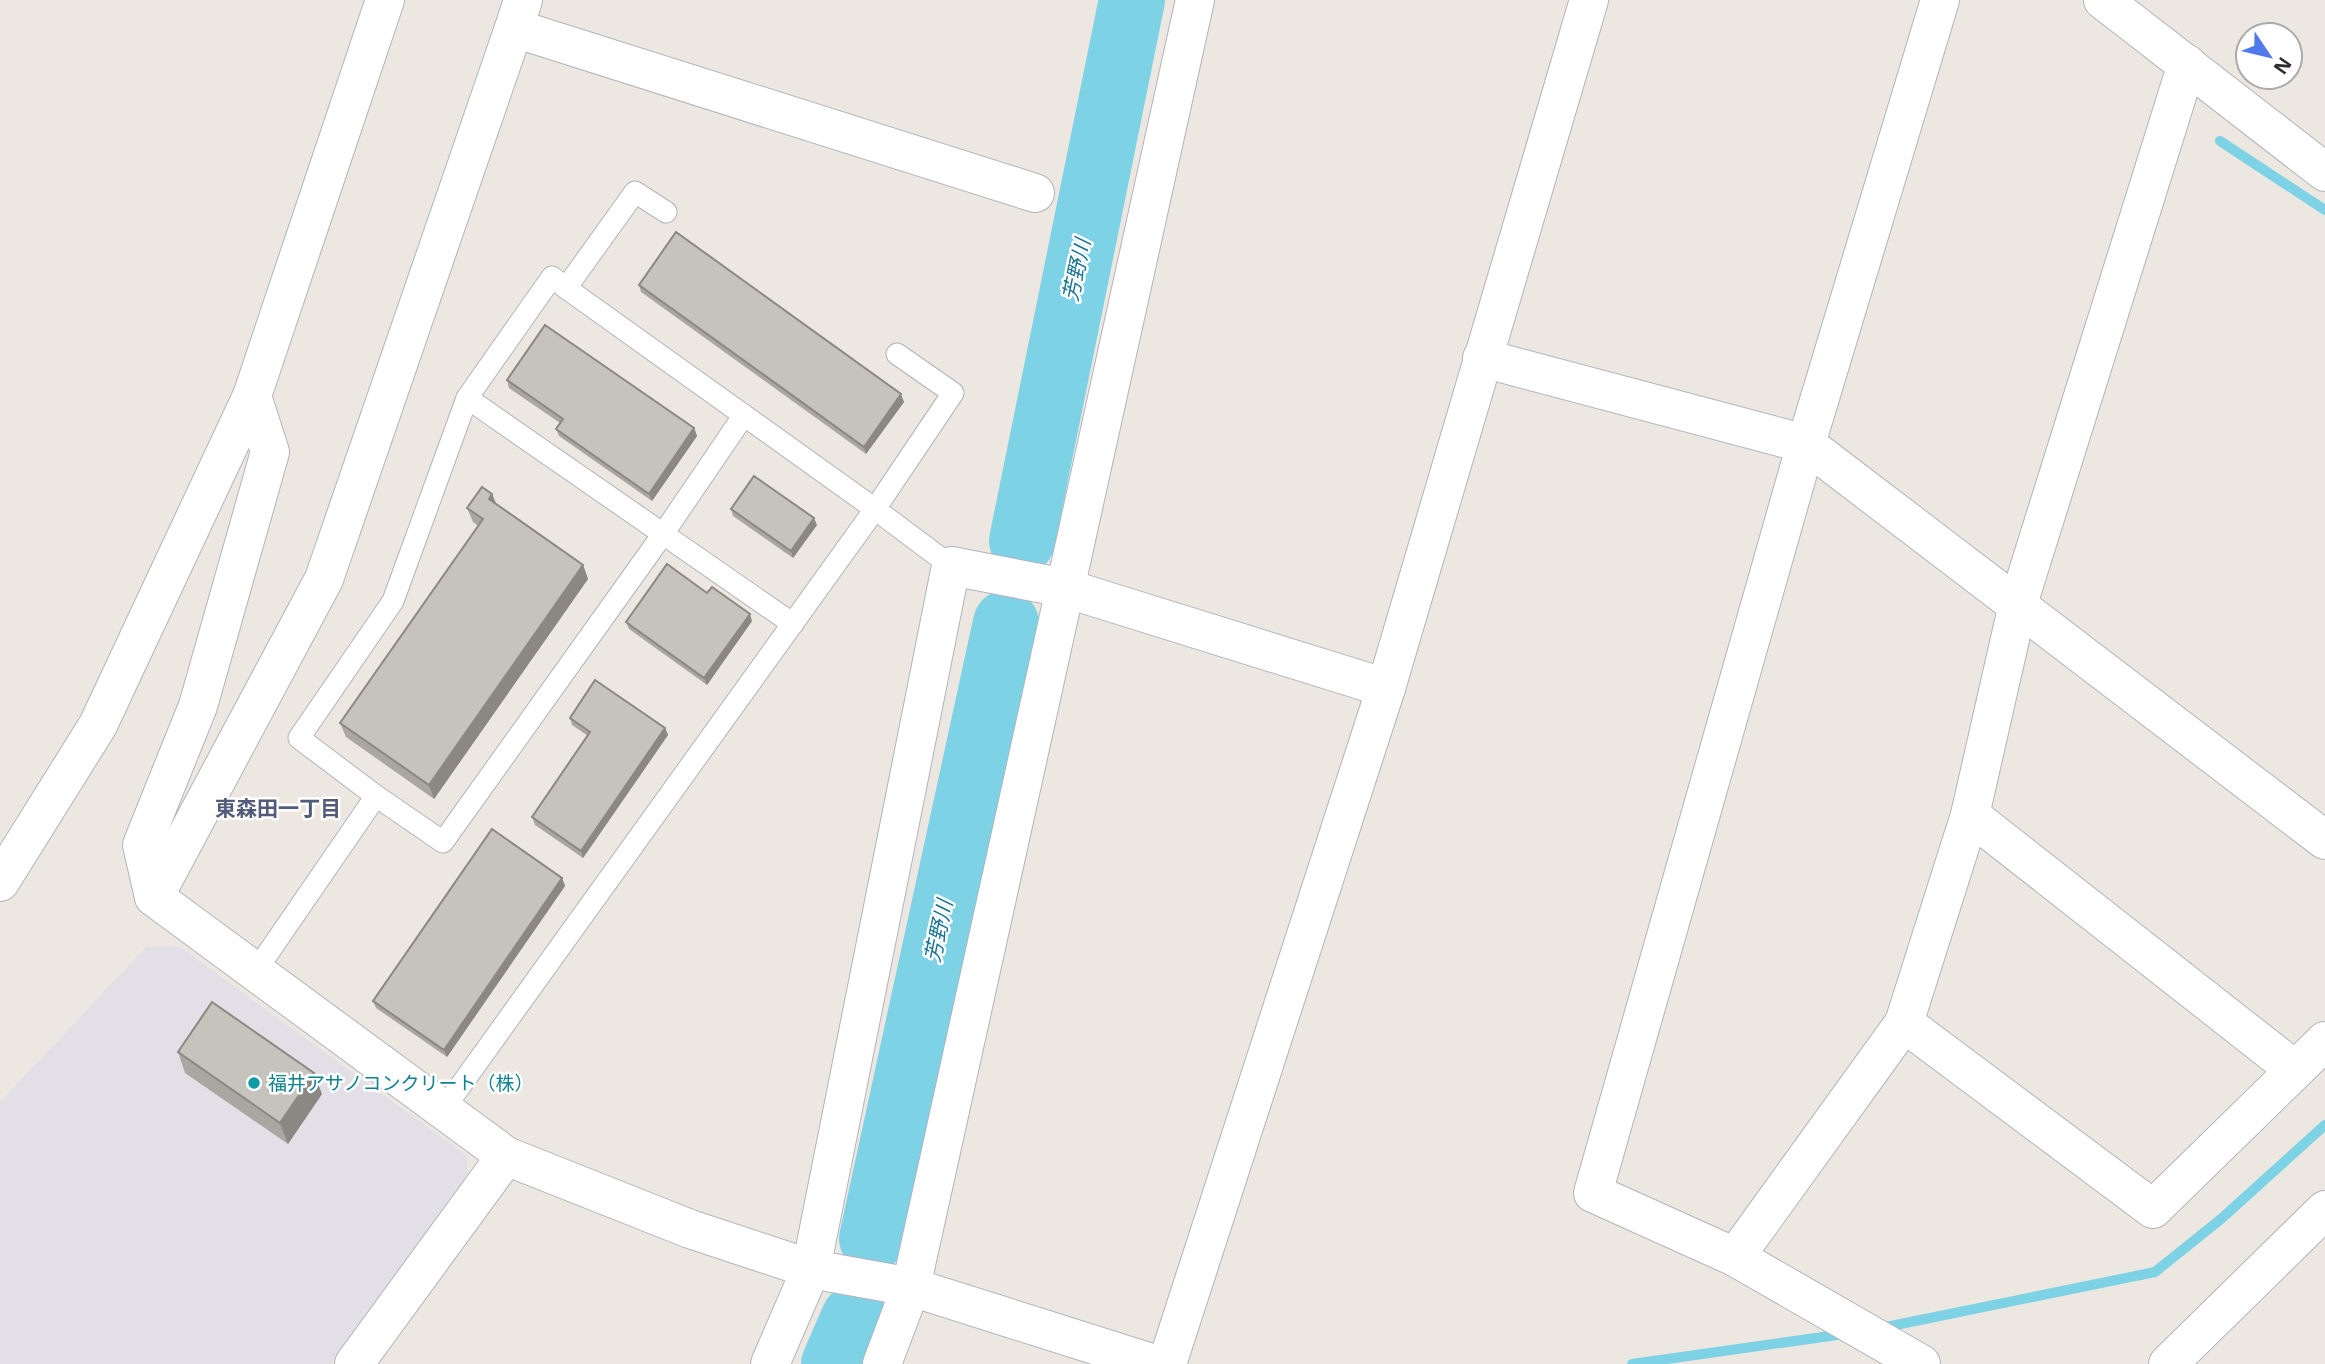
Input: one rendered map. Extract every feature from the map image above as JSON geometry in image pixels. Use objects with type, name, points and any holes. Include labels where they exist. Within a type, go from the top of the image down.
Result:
[{"type":"street","points":[[0,881],[98,725],[252,396],[385,0]]},
{"type":"street","points":[[882,1364],[911,1287],[1195,0]]},
{"type":"street","points":[[1167,1364],[1386,688],[1589,0]]},
{"type":"street","points":[[1921,1364],[1735,1257],[1593,1193],[1806,444],[1940,0]]},
{"type":"street","points":[[2104,0],[2325,172]]},
{"type":"street","points":[[155,897],[324,579],[518,14],[1035,193]]},
{"type":"street","points":[[1735,1257],[1904,1023],[1970,815],[2018,604],[2187,64]]},
{"type":"street","points":[[1482,358],[1806,444],[2325,840]]},
{"type":"street","points":[[252,396],[270,452],[198,706],[142,845],[155,897],[506,1156],[690,1229],[811,1269],[911,1287],[1155,1364]]},
{"type":"street","points":[[770,1364],[811,1269],[951,566],[1065,588],[1386,688]]},
{"type":"street","points":[[1970,815],[2295,1070]]},
{"type":"street","points":[[1904,1023],[2153,1209],[2325,1041]]},
{"type":"street","points":[[354,1364],[506,1156]]},
{"type":"street","points":[[2168,1364],[2325,1210]]},
{"type":"lane","points":[[566,288],[635,192],[666,212]]},
{"type":"lane","points":[[744,415],[663,534],[443,842],[299,738],[393,601],[467,398],[552,277],[876,509],[951,566]]},
{"type":"lane","points":[[443,1110],[876,509],[953,393],[897,354]]},
{"type":"lane","points":[[467,398],[793,624]]},
{"type":"lane","points":[[255,972],[376,796]]},
{"type":"shaded area","points":[[146,947],[180,947],[466,1155],[468,1174],[331,1364],[0,1364],[0,1102]]},
{"type":"building","points":[[676,232],[901,394],[864,447],[639,285]]},
{"type":"building","points":[[545,325],[694,428],[649,494],[556,429],[563,419],[507,380]]},
{"type":"building","points":[[754,476],[814,518],[791,551],[731,509]]},
{"type":"building","points":[[482,487],[492,494],[489,499],[583,565],[429,785],[340,723],[483,519],[467,508]]},
{"type":"building","points":[[667,564],[707,593],[712,587],[750,614],[704,678],[626,622]]},
{"type":"building","points":[[595,680],[665,728],[581,851],[532,817],[590,732],[570,718]]},
{"type":"building","points":[[492,829],[562,878],[444,1050],[373,1001]]},
{"type":"building","name":"福井アサノコンクリート（株）","points":[[212,1002],[314,1073],[280,1123],[178,1052]]},
{"type":"waterway","name":"芳野川","points":[[1022,541],[1132,0]]},
{"type":"waterway","points":[[2220,141],[2325,210]]},
{"type":"waterway","name":"芳野川","points":[[872,1239],[1006,623]]},
{"type":"waterway","points":[[1881,1328],[2155,1272],[2221,1219],[2325,1125]]},
{"type":"waterway","name":"芳野川","points":[[834,1364],[854,1318]]},
{"type":"waterway","points":[[1632,1364],[1844,1334]]},
{"type":"place","name":"福井アサノコンクリート（株）","points":[[254,1083]]},
{"type":"district","name":"東森田一丁目","points":[[278,809]]}]
